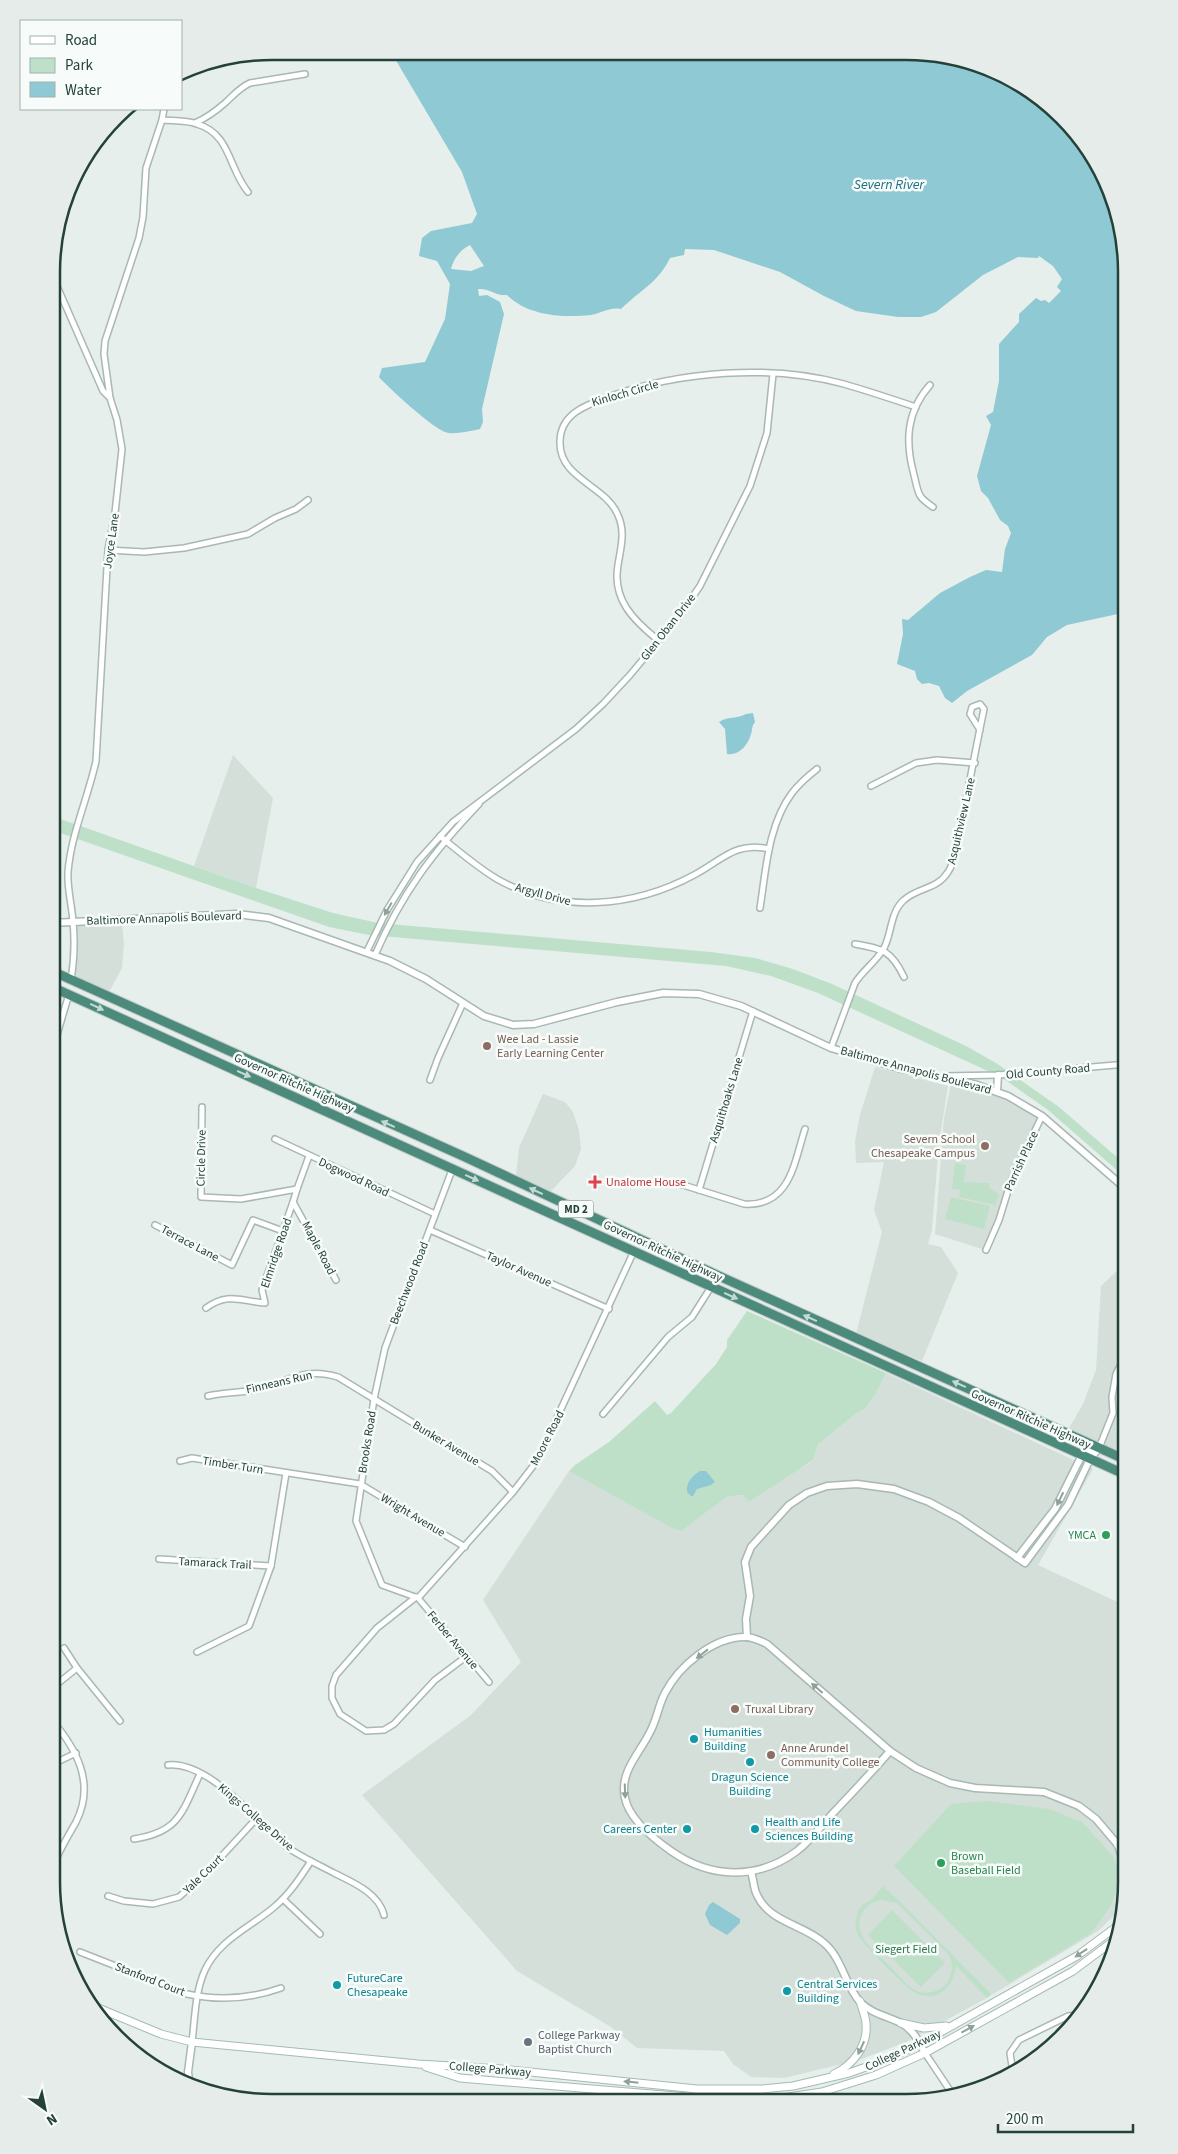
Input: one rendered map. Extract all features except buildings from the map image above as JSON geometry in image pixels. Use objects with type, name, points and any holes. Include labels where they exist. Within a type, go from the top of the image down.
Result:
[{"type":"highway","name":"Governor Ritchie Highway","points":[[60,975],[1118,1456]]},
{"type":"highway","points":[[60,986],[68,985],[71,980]]},
{"type":"highway","points":[[69,994],[70,990],[76,987],[97,996],[111,998]]},
{"type":"highway","name":"Governor Ritchie Highway","points":[[60,989],[452,1170],[685,1274],[1118,1472]]},
{"type":"highway","points":[[356,1125],[364,1113]]},
{"type":"highway","points":[[685,1274],[690,1263]]},
{"type":"main road","name":"College Parkway","points":[[103,2010],[161,2034],[192,2042],[418,2064],[501,2069],[697,2089],[762,2089],[818,2081],[864,2068],[920,2044],[1077,1956],[1113,1930]]},
{"type":"main road","name":"College Parkway","points":[[807,2094],[850,2084],[902,2064],[1045,1987],[1109,1945]]},
{"type":"main road","points":[[1098,1953],[1108,1948]]},
{"type":"main road","points":[[818,2081],[840,2071],[853,2062],[861,2048],[866,2034],[866,2023],[860,2002]]},
{"type":"main road","points":[[901,2023],[932,2028],[959,2023]]},
{"type":"main road","name":"College Parkway","points":[[418,2064],[460,2078],[628,2094]]},
{"type":"main road","points":[[460,2078],[495,2076],[501,2069],[508,2078],[531,2084]]},
{"type":"street","points":[[195,123],[206,118],[242,87],[250,83],[305,74]]},
{"type":"street","name":"Joyce Lane","points":[[71,980],[73,922],[68,872],[73,838],[91,786],[96,761],[108,550],[115,513],[122,449],[117,420],[110,398],[104,354],[105,341],[139,238],[143,218],[146,168],[164,110]]},
{"type":"street","points":[[162,120],[195,123],[210,129],[223,142],[239,182],[248,192]]},
{"type":"street","points":[[60,293],[104,391],[110,398]]},
{"type":"street","name":"Kinloch Circle","points":[[658,640],[639,624],[624,607],[620,597],[617,576],[623,546],[620,523],[610,502],[568,466],[562,454],[560,442],[562,431],[567,419],[578,409],[587,404],[636,388],[696,376],[738,373],[773,374],[842,384],[916,407]]},
{"type":"street","name":"Glen Oban Drive","points":[[367,951],[387,910],[418,862],[453,822],[576,729],[620,686],[680,615],[700,586],[750,486],[767,433],[773,374]]},
{"type":"street","points":[[930,385],[922,394],[916,407],[908,435],[908,448],[920,496],[933,507]]},
{"type":"street","points":[[108,550],[144,552],[184,548],[248,534],[275,518],[296,509],[308,500]]},
{"type":"street","name":"Asquithview Lane","points":[[831,1048],[855,984],[860,975],[883,950],[890,936],[895,912],[900,904],[910,895],[938,884],[949,872],[975,763],[980,730]]},
{"type":"street","points":[[871,786],[916,763],[937,760],[975,763]]},
{"type":"street","points":[[760,908],[769,849],[781,810],[795,790],[817,769]]},
{"type":"street","name":"Glen Oban Drive","points":[[375,955],[407,892],[424,866],[445,840],[488,795]]},
{"type":"street","name":"Argyll Drive","points":[[440,836],[498,880],[550,898],[578,904],[616,902],[648,895],[679,883],[736,850],[753,847],[769,849]]},
{"type":"street","points":[[418,862],[424,866]]},
{"type":"street","points":[[401,888],[407,892]]},
{"type":"street","name":"Baltimore Annapolis Boulevard","points":[[60,923],[122,918],[250,915],[287,923],[367,951],[425,979],[491,1019],[513,1025],[534,1024],[617,1002],[663,993],[699,994],[728,1001],[831,1048],[898,1068],[997,1091],[1020,1102],[1042,1116],[1118,1182]]},
{"type":"street","points":[[855,944],[883,950],[898,965],[904,977]]},
{"type":"street","points":[[60,1025],[69,994]]},
{"type":"street","points":[[430,1080],[463,1003]]},
{"type":"street","name":"Asquithoaks Lane","points":[[699,1190],[753,1011]]},
{"type":"street","name":"Old County Road","points":[[939,1077],[998,1075],[1118,1065]]},
{"type":"street","points":[[997,1091],[998,1075]]},
{"type":"street","name":"Circle Drive","points":[[202,1107],[201,1197],[240,1199],[297,1189]]},
{"type":"street","name":"Parrish Place","points":[[986,1250],[1004,1206],[1008,1187],[1042,1116]]},
{"type":"street","points":[[680,1184],[744,1204],[767,1201],[785,1187],[805,1129]]},
{"type":"street","name":"Dogwood Road","points":[[275,1139],[435,1214]]},
{"type":"street","points":[[293,1202],[309,1156]]},
{"type":"street","name":"Beechwood Road","points":[[374,1399],[385,1348],[452,1170]]},
{"type":"street","name":"Elmridge Road","points":[[206,1308],[218,1299],[232,1298],[265,1303],[262,1290],[293,1202]]},
{"type":"street","name":"Maple Road","points":[[293,1202],[336,1280]]},
{"type":"street","name":"Terrace Lane","points":[[155,1225],[232,1265],[253,1220],[283,1231]]},
{"type":"street","name":"Taylor Avenue","points":[[430,1230],[608,1308]]},
{"type":"street","name":"Moore Road","points":[[466,1656],[435,1680],[394,1724],[384,1730],[366,1731],[340,1714],[332,1698],[332,1686],[336,1675],[377,1628],[417,1597],[465,1547],[537,1461],[634,1251]]},
{"type":"street","points":[[603,1414],[668,1337],[692,1317],[711,1287]]},
{"type":"street","name":"Finneans Run","points":[[208,1396],[226,1392],[258,1390],[302,1374],[322,1372],[338,1377],[374,1399]]},
{"type":"street","points":[[1017,1558],[1055,1509],[1086,1457],[1099,1448],[1113,1413],[1112,1397],[1118,1372]]},
{"type":"street","name":"Brooks Road","points":[[374,1399],[356,1521],[382,1585],[417,1597]]},
{"type":"street","name":"Bunker Avenue","points":[[374,1399],[492,1471],[513,1492]]},
{"type":"street","points":[[747,1636],[746,1619],[750,1596],[744,1562],[751,1547],[789,1505],[807,1493],[827,1486],[857,1484],[894,1489],[929,1502],[959,1518],[1025,1563],[1068,1505],[1086,1457]]},
{"type":"street","name":"Timber Turn","points":[[180,1461],[192,1458],[360,1484]]},
{"type":"street","points":[[197,1652],[249,1626],[271,1566],[286,1473]]},
{"type":"street","name":"Wright Avenue","points":[[360,1484],[465,1547]]},
{"type":"street","name":"Tamarack Trail","points":[[158,1559],[271,1566]]},
{"type":"street","name":"Ferber Avenue","points":[[417,1597],[489,1682]]},
{"type":"street","points":[[890,1751],[804,1845],[777,1863],[751,1872],[717,1872],[685,1861],[668,1849],[638,1821],[625,1798],[626,1776],[631,1763],[651,1731],[662,1699],[672,1682],[682,1670],[706,1650],[725,1640],[747,1636],[767,1644],[890,1751],[916,1768],[950,1782],[975,1788],[1044,1792],[1063,1798],[1079,1806],[1096,1819],[1118,1846]]},
{"type":"street","points":[[64,1648],[77,1668],[120,1720]]},
{"type":"street","points":[[60,1682],[77,1668]]},
{"type":"street","points":[[60,1729],[70,1741],[76,1753],[82,1772],[84,1793],[77,1820],[60,1847]]},
{"type":"street","points":[[60,1761],[76,1753]]},
{"type":"street","name":"Kings College Drive","points":[[168,1765],[182,1766],[218,1784],[289,1848],[365,1889],[382,1905],[384,1915]]},
{"type":"street","points":[[134,1839],[153,1836],[165,1831],[179,1818],[200,1774]]},
{"type":"street","name":"Yale Court","points":[[108,1896],[124,1901],[153,1904],[179,1897],[208,1872],[257,1818]]},
{"type":"street","points":[[189,2077],[198,1996],[206,1968],[217,1951],[231,1937],[263,1916],[283,1899],[298,1883],[311,1861]]},
{"type":"street","points":[[751,1872],[754,1887],[761,1904],[777,1917],[824,1943],[833,1952],[860,2002],[880,2015],[901,2023],[912,2032],[950,2090]]},
{"type":"street","points":[[283,1899],[320,1934]]},
{"type":"street","name":"Stanford Court","points":[[80,1952],[187,1994],[198,1996],[238,1998],[266,1994],[281,1988]]},
{"type":"street","points":[[1012,2066],[1010,2053],[1019,2040],[1070,2016]]},
{"type":"street","points":[[697,2089],[697,2094]]},
{"type":"shaded area","points":[[233,755],[273,798],[256,888],[194,866]]},
{"type":"shaded area","points":[[122,923],[124,944],[122,968],[109,992],[75,977],[76,926]]},
{"type":"shaded area","points":[[875,1067],[948,1086],[939,1143],[932,1230],[928,1244],[941,1247],[958,1273],[922,1361],[856,1334],[882,1232],[874,1210],[884,1162],[856,1163],[855,1141],[860,1115]]},
{"type":"shaded area","name":"Severn School Chesapeake Campus","points":[[952,1079],[994,1090],[1042,1116],[1011,1181],[1004,1206],[982,1249],[935,1234],[944,1118]]},
{"type":"shaded area","points":[[543,1094],[565,1102],[573,1112],[579,1130],[581,1149],[575,1166],[551,1191],[516,1176],[519,1148]]},
{"type":"shaded area","points":[[1118,1270],[1118,1452],[1068,1430],[1083,1404],[1096,1370],[1101,1286]]},
{"type":"shaded area","name":"Anne Arundel Community College","points":[[886,1373],[1093,1469],[1038,1565],[1118,1602],[1118,1896],[1115,1914],[1098,1931],[985,1999],[906,2042],[859,2060],[784,2078],[751,2077],[733,2064],[724,2051],[637,2048],[611,2027],[517,1971],[362,1795],[471,1715],[521,1662],[483,1600],[569,1471],[693,1522],[727,1497],[744,1495],[749,1502],[808,1464],[813,1460],[818,1445],[854,1415],[865,1409],[875,1395]]},
{"type":"green space","points":[[60,819],[256,888],[333,913],[378,923],[711,952],[755,958],[793,969],[832,984],[966,1046],[996,1063],[1059,1107],[1118,1158],[1118,1171],[1048,1110],[1004,1079],[818,993],[771,976],[726,966],[369,935],[329,927],[60,833]]},
{"type":"green space","points":[[955,1163],[966,1165],[962,1182],[989,1183],[989,1188],[999,1194],[995,1205],[959,1197],[960,1190],[952,1189]]},
{"type":"green space","points":[[951,1197],[990,1206],[984,1229],[945,1219]]},
{"type":"green space","points":[[747,1311],[886,1373],[875,1395],[865,1409],[854,1415],[818,1445],[813,1460],[749,1502],[743,1495],[727,1497],[681,1531],[674,1529],[569,1471],[609,1442],[655,1401],[667,1415],[671,1413],[716,1364],[727,1347],[727,1340]]},
{"type":"green space","points":[[986,1801],[1049,1809],[1082,1822],[1113,1856],[1118,1870],[1117,1889],[1111,1906],[1091,1933],[1009,1983],[894,1866],[951,1804]]},
{"type":"green space","points":[[883,1886],[991,1994],[987,1998],[956,1966],[952,1980],[944,1991],[932,1996],[917,1994],[878,1959],[859,1936],[856,1922],[860,1908],[874,1897]],"holes":[[[882,1900],[897,1903],[949,1955],[952,1971],[948,1981],[939,1990],[926,1993],[910,1987],[873,1950],[862,1936],[860,1920],[867,1907],[874,1902]]]},
{"type":"green space","name":"Siegert Field","points":[[892,1910],[945,1963],[921,1987],[868,1935]]},
{"type":"water","name":"Severn River","points":[[396,60],[920,60],[961,67],[987,76],[1012,88],[1056,122],[1082,154],[1102,191],[1114,230],[1118,258],[1118,614],[1067,625],[1047,637],[1032,655],[967,691],[952,703],[945,698],[939,686],[929,683],[922,684],[917,679],[915,671],[897,664],[903,634],[902,619],[908,620],[940,593],[970,577],[986,570],[1002,572],[1005,549],[1011,533],[1008,526],[1000,520],[988,498],[981,491],[977,476],[991,425],[986,416],[993,412],[999,381],[999,344],[1019,322],[1019,314],[1036,298],[1049,303],[1061,291],[1057,287],[1062,279],[1053,266],[1039,256],[1038,258],[1018,257],[983,275],[936,312],[921,317],[898,317],[856,311],[780,272],[714,250],[685,249],[684,255],[670,258],[660,274],[621,309],[610,309],[591,315],[558,316],[546,314],[525,307],[507,295],[478,289],[479,296],[487,295],[500,302],[504,314],[482,409],[483,422],[480,429],[449,433],[424,418],[379,377],[382,368],[425,362],[445,319],[450,284],[437,261],[419,256],[422,238],[431,231],[472,223],[477,214],[462,172]],"holes":[[[470,245],[484,266],[471,271],[451,269],[458,255]]]},
{"type":"water","points":[[753,713],[755,722],[750,738],[739,751],[727,754],[725,729],[719,722]]},
{"type":"water","points":[[700,1471],[706,1471],[715,1482],[697,1489],[693,1496],[691,1496],[687,1492],[687,1485],[692,1477]]},
{"type":"water","points":[[713,1902],[740,1919],[740,1923],[727,1935],[710,1925],[705,1914],[709,1905]]},
{"type":"place","name":"Wee Lad - Lassie Early Learning Center","points":[[487,1046]]},
{"type":"place","name":"Severn School Chesapeake Campus","points":[[985,1146]]},
{"type":"place","name":"Unalome House","points":[[595,1182]]},
{"type":"place","name":"YMCA","points":[[1106,1535]]},
{"type":"place","name":"Truxal Library","points":[[735,1709]]},
{"type":"place","name":"Humanities Building","points":[[694,1739]]},
{"type":"place","name":"Anne Arundel Community College","points":[[771,1755]]},
{"type":"place","name":"Dragun Science Building","points":[[750,1762]]},
{"type":"place","name":"Careers Center","points":[[687,1829]]},
{"type":"place","name":"Health and Life Sciences Building","points":[[755,1829]]},
{"type":"place","name":"Brown Baseball Field","points":[[941,1863]]},
{"type":"place","name":"FutureCare Chesapeake","points":[[337,1985]]},
{"type":"place","name":"Central Services Building","points":[[787,1991]]},
{"type":"place","name":"College Parkway Baptist Church","points":[[528,2042]]}]
